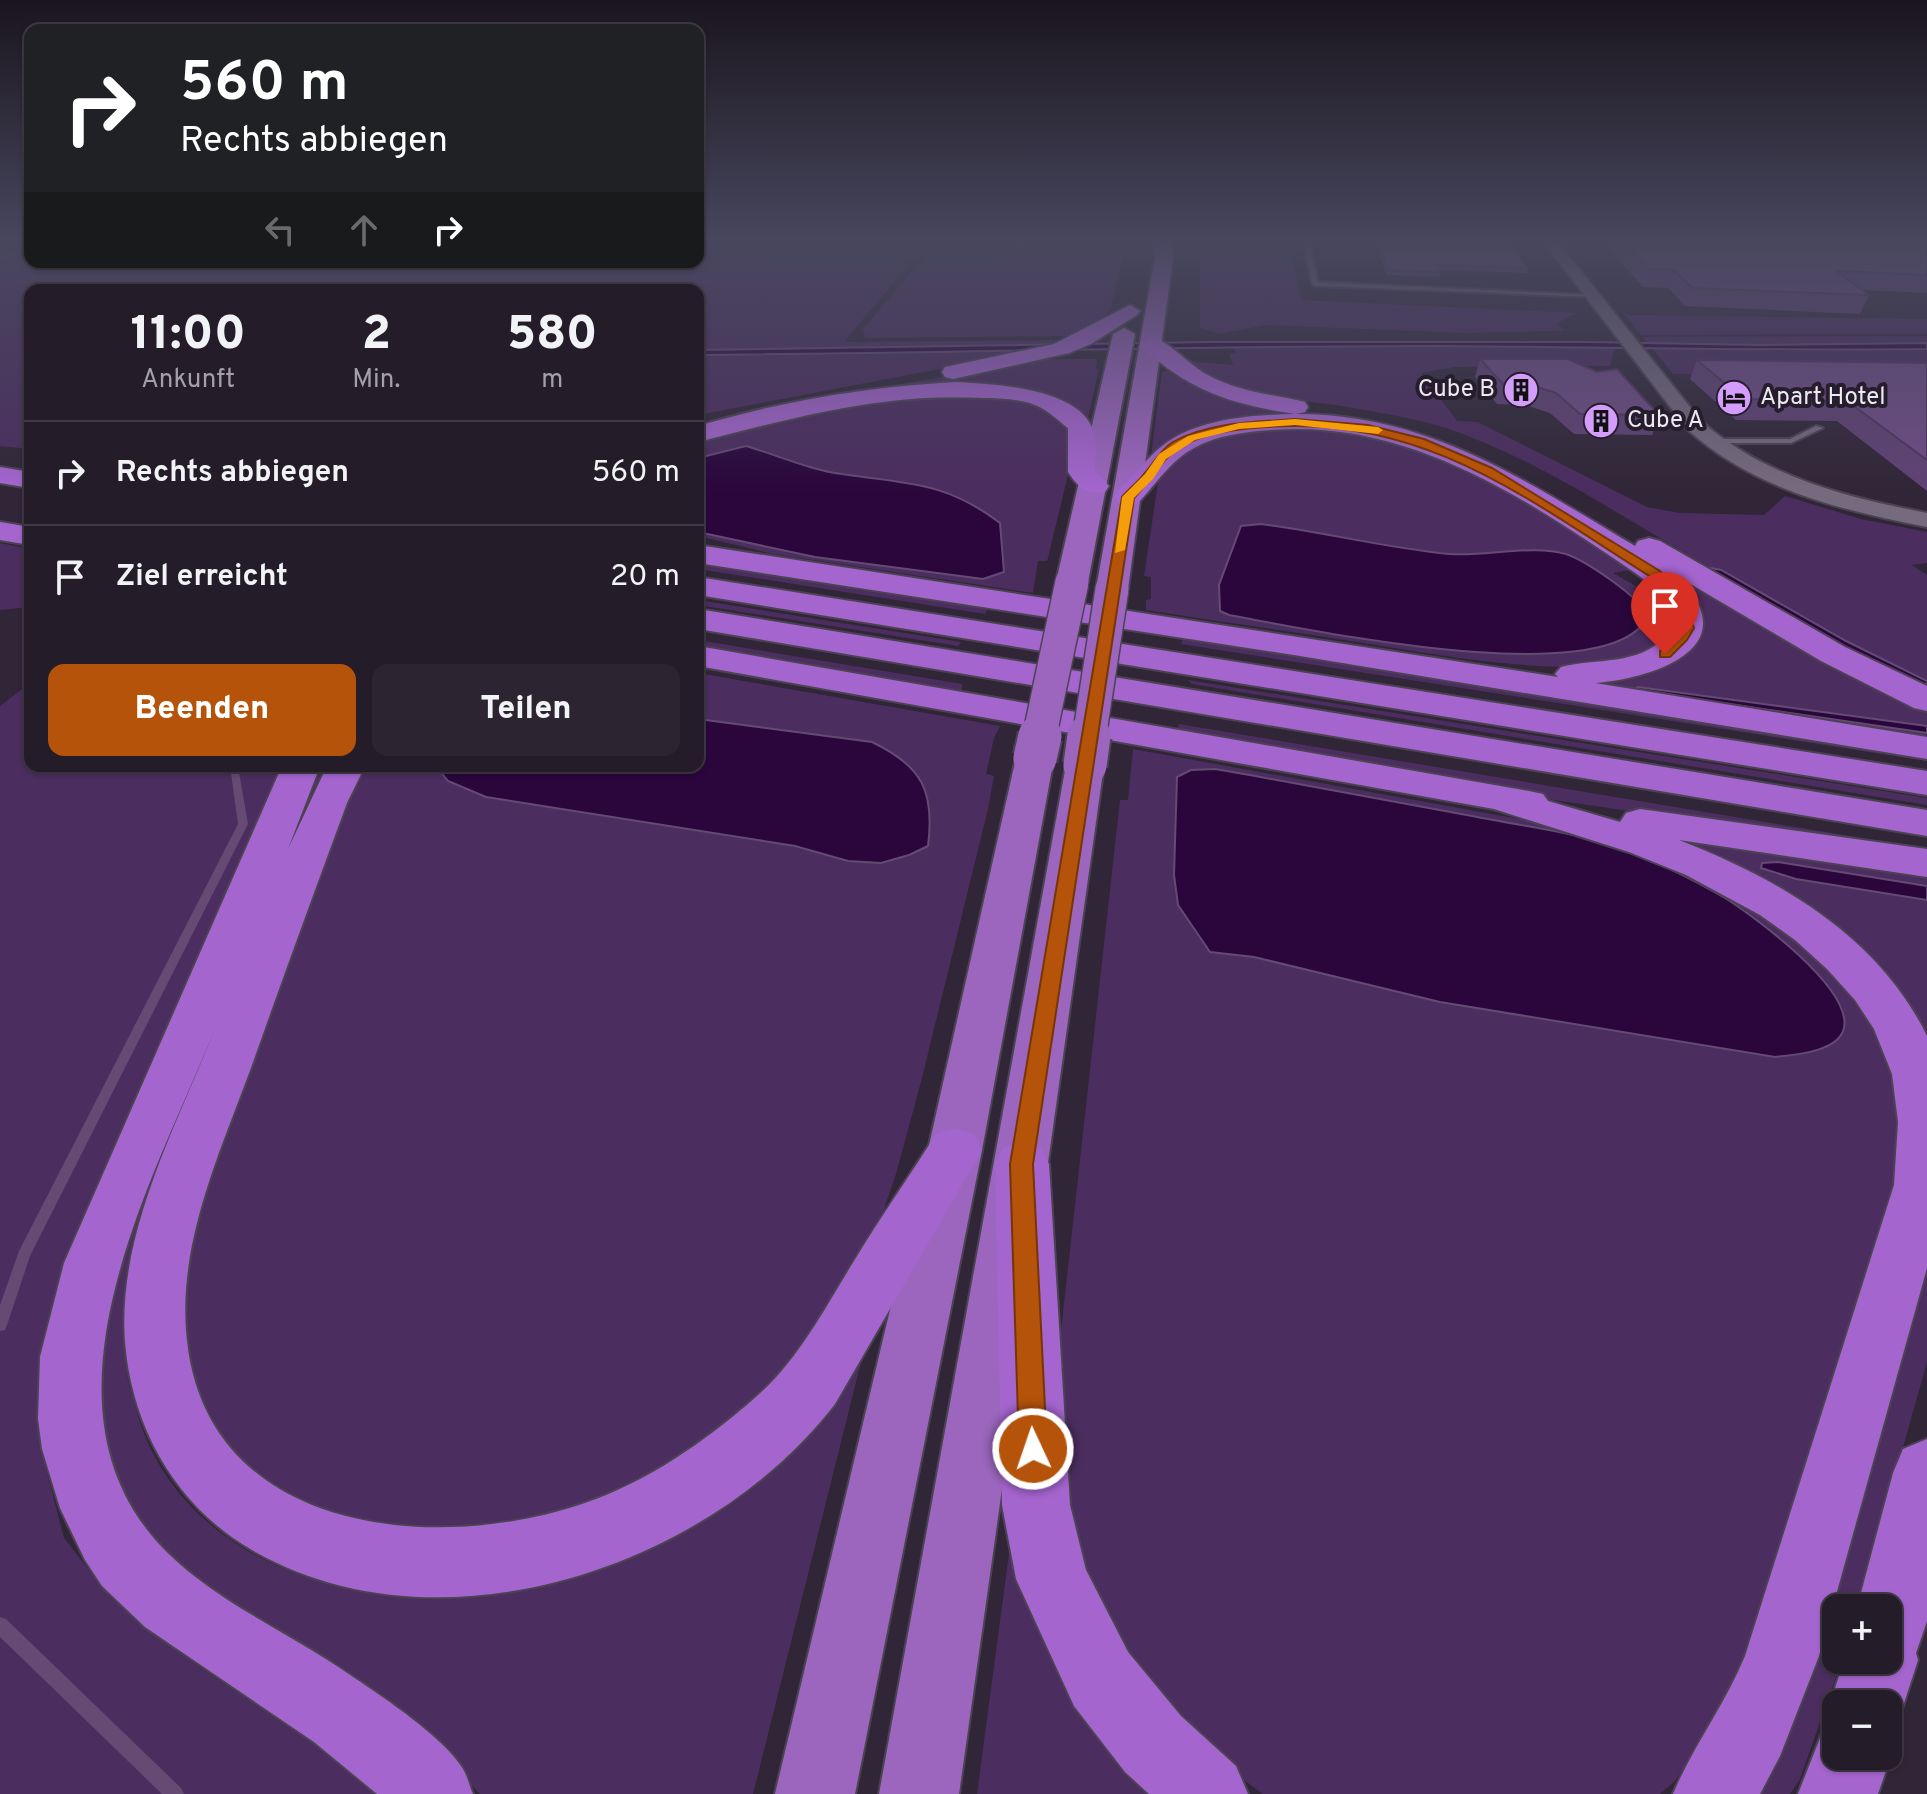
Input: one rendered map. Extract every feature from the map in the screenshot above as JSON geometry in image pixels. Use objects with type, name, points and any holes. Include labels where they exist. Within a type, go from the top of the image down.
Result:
[{"type":"highway","points":[[704,418],[1057,350],[1095,333],[1106,324]]},
{"type":"highway","points":[[919,1794],[1035,758],[1127,324]]},
{"type":"highway","points":[[815,1794],[988,1157],[1085,765],[1157,324]]},
{"type":"highway","points":[[1155,349],[1196,381],[1224,392],[1400,424],[1479,450],[1833,654],[1927,700]]},
{"type":"highway","points":[[704,432],[747,420],[895,392],[954,387],[1000,391],[1036,398],[1073,418],[1083,435],[1081,472],[1095,486]]},
{"type":"highway","points":[[1128,497],[1149,476],[1162,456],[1177,445],[1213,431],[1295,422],[1332,424],[1395,434],[1443,449],[1488,470],[1642,564],[1678,597],[1687,628],[1665,654],[1636,667],[1594,674],[1548,673],[1300,646]]},
{"type":"highway","points":[[0,452],[24,456]]},
{"type":"highway","points":[[0,475],[24,479]]},
{"type":"highway","points":[[0,531],[24,535]]},
{"type":"highway","points":[[704,546],[750,561]]},
{"type":"highway","points":[[704,555],[1300,646],[1927,748]]},
{"type":"highway","points":[[704,587],[1927,783]]},
{"type":"highway","points":[[704,620],[1927,823]]},
{"type":"highway","points":[[704,657],[1686,829],[1927,863]]},
{"type":"highway","points":[[704,666],[849,684]]},
{"type":"highway","points":[[298,772],[130,1171],[84,1297],[71,1356],[70,1404],[74,1448],[89,1496],[112,1540],[147,1583],[189,1616],[333,1708],[403,1761],[433,1794]]},
{"type":"highway","points":[[343,772],[327,803],[189,1164],[168,1233],[157,1285],[155,1340],[161,1381],[171,1414],[202,1469],[230,1497],[260,1520],[298,1539],[343,1554],[391,1563],[477,1562],[552,1548],[595,1534],[676,1496],[710,1475],[785,1414],[836,1348],[884,1263],[988,1157]]},
{"type":"highway","points":[[1502,798],[1549,817],[1666,851],[1729,879],[1783,911],[1834,951],[1873,992],[1894,1022],[1913,1058],[1921,1087],[1926,1153],[1922,1185],[1793,1622],[1745,1742],[1732,1769],[1713,1794]]},
{"type":"highway","points":[[988,1157],[1036,1505],[1052,1579],[1101,1679],[1153,1744],[1208,1794]]},
{"type":"highway","points":[[1897,1594],[1927,1473]]},
{"type":"highway","points":[[1838,1794],[1847,1770]]},
{"type":"street","points":[[1616,324],[1710,441],[1750,466],[1784,480],[1854,503],[1927,520]]},
{"type":"lane","points":[[1710,441],[1791,441],[1819,428]]},
{"type":"shaded area","points":[[0,324],[24,324],[24,448],[0,446]]},
{"type":"shaded area","points":[[704,324],[859,324],[844,342],[1065,340],[1013,355],[704,414]]},
{"type":"shaded area","points":[[868,324],[1095,324],[1073,336],[865,338],[863,329]]},
{"type":"shaded area","points":[[1200,324],[1557,324],[1565,331],[1465,333],[1265,325],[1220,334],[1200,328]]},
{"type":"shaded area","points":[[1632,324],[1927,324],[1927,334],[1641,335]]},
{"type":"shaded area","points":[[1927,336],[1927,343],[1759,345],[1647,343],[1643,337]]},
{"type":"shaded area","points":[[1209,342],[1927,343],[1927,349],[1805,350],[1346,346],[704,355],[704,350]]},
{"type":"shaded area","points":[[1232,347],[1615,347],[1610,366],[1455,367],[1421,373],[1457,421],[1478,422],[1647,507],[1680,513],[1764,515],[1785,496],[1861,519],[1927,532],[1927,563],[1912,565],[1927,575],[1927,681],[1846,641],[1721,570],[1711,568],[1588,495],[1492,446],[1417,420],[1241,390],[1204,374],[1188,361],[1233,365],[1229,354],[1237,353]]},
{"type":"shaded area","points":[[1652,348],[1783,351],[1927,349],[1927,374],[1673,374]]},
{"type":"shaded area","points":[[1042,359],[1097,359],[1096,368],[1099,369],[1087,422],[988,385],[704,427],[704,422]]},
{"type":"shaded area","points":[[1167,371],[1215,394],[1284,409],[1392,425],[1456,445],[1508,470],[1647,552],[1927,707],[1927,739],[1579,684],[1655,671],[1672,662],[1698,613],[1449,447],[1280,418],[1151,456],[1162,372]]},
{"type":"shaded area","points":[[919,392],[1030,400],[1069,424],[1073,454],[1048,558],[1047,561],[1038,561],[1033,593],[773,554],[704,537],[704,436]]},
{"type":"shaded area","points":[[1253,428],[1351,430],[1430,452],[1469,469],[1508,488],[1582,533],[1648,582],[1630,570],[1613,573],[1668,605],[1673,613],[1669,627],[1659,642],[1648,650],[1614,663],[1542,666],[1461,658],[1146,610],[1146,600],[1151,599],[1151,577],[1144,576],[1159,476],[1188,447]]},
{"type":"shaded area","points":[[746,446],[818,469],[925,486],[943,492],[980,509],[1000,523],[1004,572],[983,579],[815,557],[704,533],[704,456]]},
{"type":"shaded area","points":[[1261,524],[1449,554],[1539,550],[1566,554],[1612,580],[1635,599],[1648,616],[1622,639],[1577,651],[1518,654],[1384,642],[1229,615],[1220,611],[1219,585],[1241,526]]},
{"type":"shaded area","points":[[0,543],[24,548],[24,608],[0,610]]},
{"type":"shaded area","points":[[704,558],[991,602],[985,614],[704,570]]},
{"type":"shaded area","points":[[1711,568],[1721,570],[1846,641],[1927,681],[1927,688],[1834,641],[1714,573]]},
{"type":"shaded area","points":[[704,601],[961,642],[958,646],[704,606]]},
{"type":"shaded area","points":[[1185,632],[1927,754],[1927,761],[1181,644]]},
{"type":"shaded area","points":[[704,641],[962,684],[962,698],[704,651]]},
{"type":"shaded area","points":[[704,674],[1000,726],[986,774],[994,776],[988,809],[922,1078],[896,1174],[867,1259],[816,1348],[701,1455],[545,1524],[410,1535],[294,1501],[237,1457],[219,1431],[192,1377],[186,1334],[186,1291],[193,1234],[208,1178],[340,815],[360,772],[704,772]]},
{"type":"shaded area","points":[[1188,680],[1927,798],[1927,805],[1192,684]]},
{"type":"shaded area","points":[[1638,687],[1927,726],[1927,733],[1633,690]]},
{"type":"shaded area","points":[[24,688],[24,772],[283,772],[54,1308],[40,1366],[41,1449],[64,1538],[111,1598],[201,1668],[310,1739],[377,1794],[0,1794],[0,706]]},
{"type":"shaded area","points":[[704,720],[872,742],[903,761],[921,782],[929,810],[928,846],[881,863],[848,861],[795,846],[486,797],[448,781],[441,772],[704,772]]},
{"type":"shaded area","points":[[1179,724],[1927,849],[1927,854],[1553,800],[1176,735]]},
{"type":"shaded area","points":[[1133,749],[1547,824],[1717,884],[1832,965],[1891,1052],[1906,1161],[1770,1589],[1730,1694],[1699,1748],[1674,1782],[1660,1794],[1263,1794],[1212,1757],[1147,1689],[1083,1578],[1065,1512],[1059,1349],[1120,800],[1128,800]]},
{"type":"shaded area","points":[[1215,769],[1566,833],[1634,853],[1725,898],[1778,937],[1818,974],[1833,993],[1842,1012],[1844,1028],[1834,1042],[1825,1047],[1775,1057],[1440,1002],[1254,957],[1210,952],[1178,905],[1174,875],[1177,777],[1191,770]]},
{"type":"shaded area","points":[[314,772],[326,772],[299,824],[249,949],[128,1326],[128,1378],[147,1442],[166,1475],[189,1504],[216,1529],[247,1550],[281,1567],[317,1580],[385,1592],[476,1590],[864,1350],[753,1794],[480,1794],[440,1752],[189,1579],[152,1537],[118,1487],[95,1380],[120,1252]]},
{"type":"shaded area","points":[[1652,833],[1927,873],[1927,1049],[1915,1026]]},
{"type":"shaded area","points":[[1778,862],[1927,886],[1927,900],[1796,879],[1761,868],[1762,863]]},
{"type":"shaded area","points":[[1927,1274],[1927,1362],[1862,1594],[1832,1594]]},
{"type":"shaded area","points":[[1012,1531],[1159,1794],[977,1794]]},
{"type":"shaded area","points":[[1822,1622],[1822,1674],[1837,1674],[1831,1690],[1822,1690],[1822,1717],[1800,1779],[1790,1794],[1760,1794],[1768,1780]]},
{"type":"building","points":[[1480,359],[1568,359],[1597,372],[1617,369],[1659,415],[1580,414],[1556,393],[1531,385],[1503,384]]},
{"type":"building","points":[[1697,360],[1927,363],[1927,460],[1847,401],[1744,399]]},
{"type":"waterway","points":[[0,1325],[24,1255],[243,824],[235,772]]},
{"type":"waterway","points":[[0,1625],[175,1794]]},
{"type":"slow traffic","points":[[1119,550],[1128,497],[1149,476],[1162,456],[1191,438],[1213,431],[1268,423],[1332,424],[1378,430]]},
{"type":"place","name":"Cube B","points":[[1521,390]]},
{"type":"place","name":"Apart Hotel","points":[[1734,398]]},
{"type":"place","name":"Cube A","points":[[1601,421]]},
{"type":"route","points":[[1033,1449],[1022,1164],[1128,497],[1149,476],[1162,456],[1177,445],[1213,431],[1239,426],[1295,422],[1332,424],[1368,428],[1420,441],[1488,470],[1656,574],[1678,597],[1686,617],[1687,628],[1682,637],[1665,654]]}]
